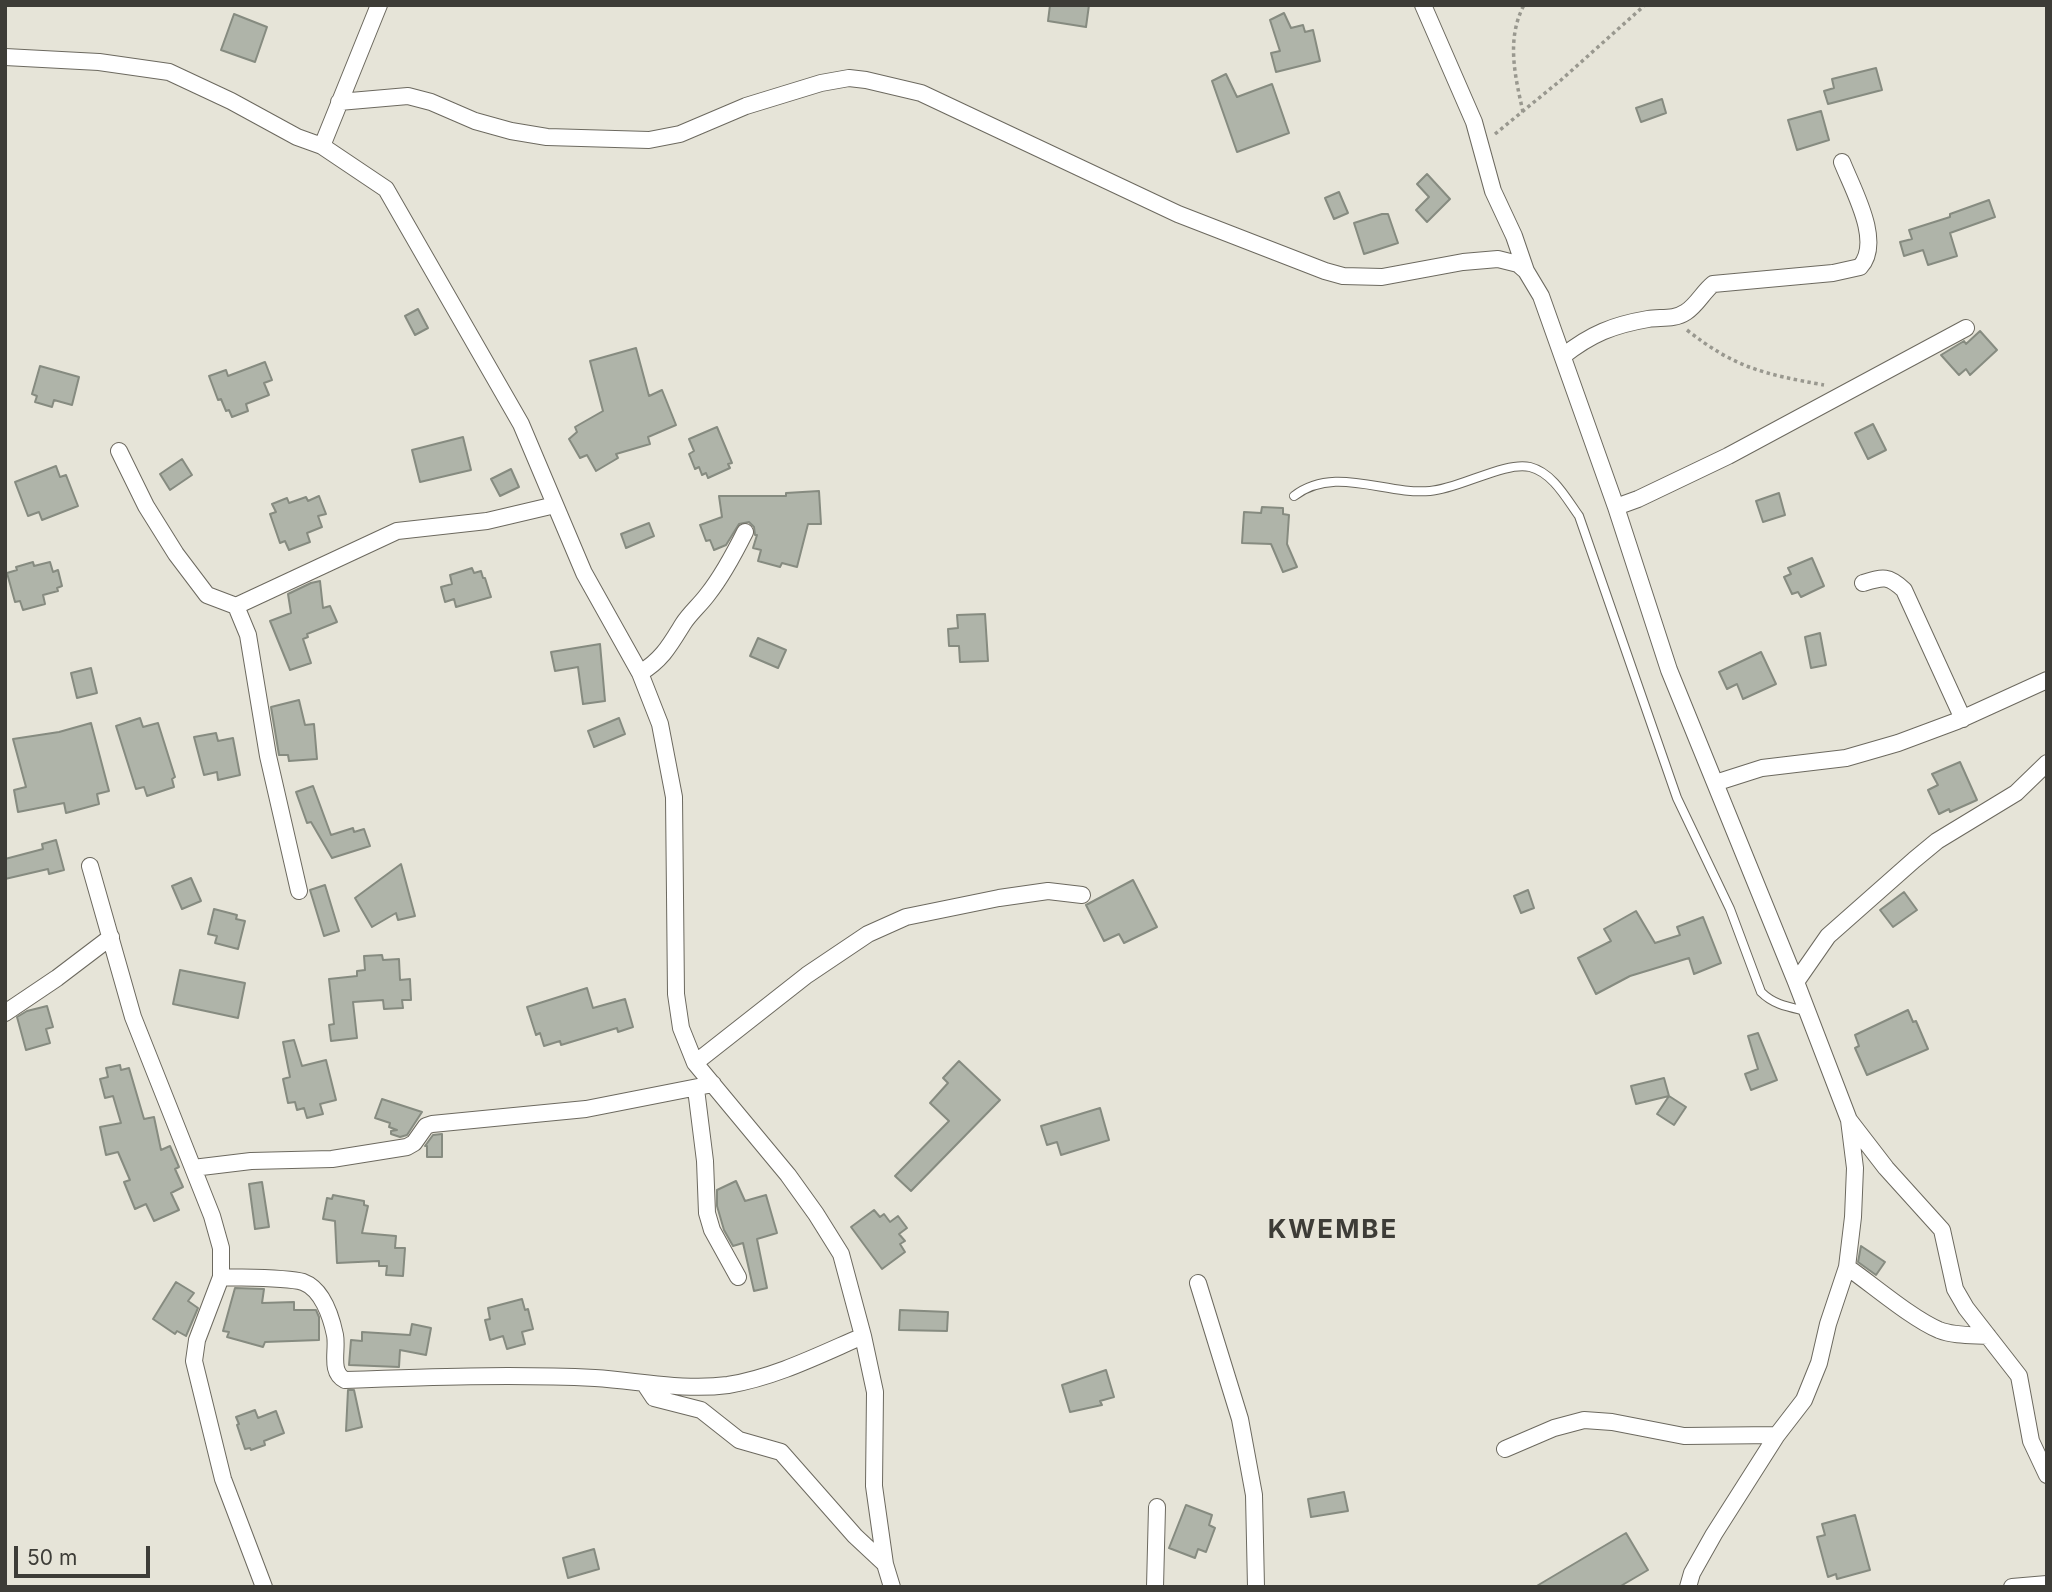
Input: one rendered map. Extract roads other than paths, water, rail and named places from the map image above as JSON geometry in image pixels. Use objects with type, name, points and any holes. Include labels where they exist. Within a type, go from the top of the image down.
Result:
[{"type":"street","points":[[322,146],[379,5]]},
{"type":"street","points":[[1423,5],[1458,83],[1481,144],[1493,191],[1514,236],[1526,271],[1541,296],[1616,507],[1669,670],[1849,1120],[1854,1168],[1853,1217],[1847,1266],[1828,1324],[1819,1363],[1804,1400],[1777,1436],[1714,1534],[1692,1573],[1688,1587]]},
{"type":"street","points":[[5,57],[99,62],[169,72],[298,137],[322,146],[386,189],[521,424],[584,573],[640,673],[660,724],[674,797],[676,994],[681,1028],[695,1063],[788,1175],[841,1254],[875,1392],[874,1486],[885,1564],[892,1587]]},
{"type":"street","points":[[338,102],[408,96],[475,121],[511,131],[547,137],[649,139],[680,134],[746,106],[821,83],[849,78],[866,80],[921,93],[1178,214],[1325,271],[1343,276],[1381,277],[1482,259],[1510,262],[1526,271]]},
{"type":"street","points":[[1563,356],[1602,330],[1649,319],[1672,318],[1686,312],[1713,284],[1833,273],[1860,267],[1868,254],[1869,242],[1864,219],[1842,162]]},
{"type":"street","points":[[1616,507],[1728,456],[1966,328]]},
{"type":"street","points":[[119,451],[146,506],[191,574],[207,594],[236,606],[248,635],[268,757],[299,891]]},
{"type":"street","points":[[236,606],[397,531],[487,521],[555,505]]},
{"type":"street","points":[[640,673],[654,665],[673,644],[684,623],[727,567],[745,532]]},
{"type":"street","points":[[1863,583],[1882,577],[1895,581],[1904,590],[1963,719]]},
{"type":"street","points":[[1715,783],[1762,768],[1846,758],[1898,743],[1963,719],[2047,680]]},
{"type":"street","points":[[1796,982],[1828,936],[1914,860],[1937,841],[2016,793],[2047,764]]},
{"type":"street","points":[[90,866],[133,1017],[212,1216],[221,1248],[221,1277],[216,1297],[197,1340],[194,1361],[223,1479],[264,1587]]},
{"type":"street","points":[[695,1063],[761,1009],[827,961],[868,934],[906,917],[1048,891],[1082,895]]},
{"type":"street","points":[[5,1013],[111,937]]},
{"type":"street","points":[[193,1168],[251,1161],[331,1159],[382,1151],[414,1143],[422,1130],[432,1124],[586,1109],[713,1084]]},
{"type":"street","points":[[696,1089],[708,1213],[712,1230],[738,1277]]},
{"type":"street","points":[[1849,1120],[1886,1168],[1942,1230],[1955,1289],[1966,1308],[2019,1376],[2031,1441],[2047,1475]]},
{"type":"street","points":[[1847,1266],[1940,1331],[1956,1335],[1988,1336]]},
{"type":"street","points":[[221,1277],[300,1281],[315,1288],[326,1306],[335,1336],[336,1370],[339,1377],[345,1380],[506,1376],[596,1378],[699,1388],[770,1376],[863,1336]]},
{"type":"street","points":[[1198,1283],[1240,1419],[1254,1495],[1256,1587]]},
{"type":"street","points":[[644,1383],[654,1398],[701,1410],[739,1440],[781,1452],[855,1536],[885,1564]]},
{"type":"street","points":[[1505,1449],[1553,1428],[1584,1420],[1612,1422],[1684,1436],[1777,1436]]},
{"type":"street","points":[[1155,1587],[1157,1507]]},
{"type":"street","points":[[2012,1587],[2047,1584]]},
{"type":"lane","points":[[1294,496],[1313,484],[1330,480],[1405,492],[1433,491],[1448,489],[1499,471],[1526,466],[1542,473],[1560,489],[1579,516],[1677,798],[1730,909],[1761,992],[1768,1000],[1806,1011]]},
{"type":"district","name":"KWEMBE","points":[[1333,1230]]}]
